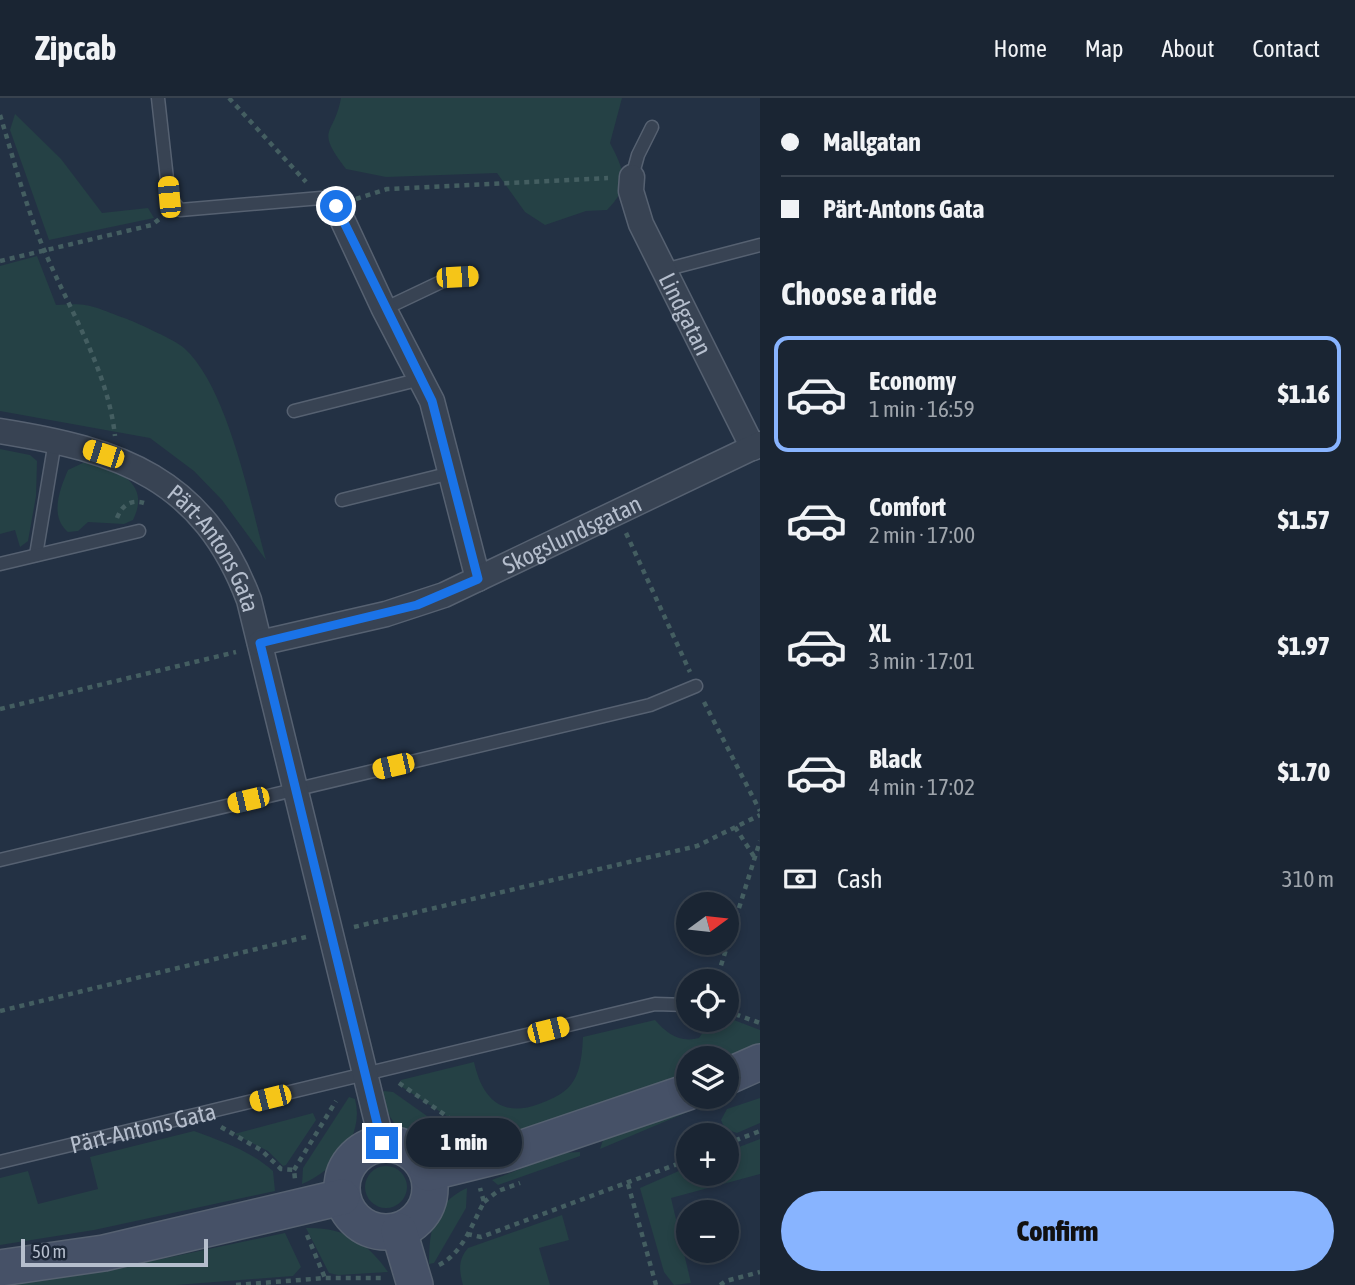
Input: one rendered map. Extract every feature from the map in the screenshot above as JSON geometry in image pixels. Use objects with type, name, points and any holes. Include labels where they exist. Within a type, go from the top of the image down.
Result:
[{"type":"street","name":"Lindgatan","points":[[632,177],[635,208],[664,270],[757,446]]},
{"type":"street","points":[[329,202],[432,401],[478,579]]},
{"type":"street","name":"Pärt-Antons Gata","points":[[0,431],[55,441],[118,459],[180,495],[222,541],[237,568],[260,643],[382,1143]]},
{"type":"street","name":"Skogslundsgatan","points":[[260,643],[417,605],[617,514],[757,446]]},
{"type":"street","points":[[739,1071],[760,1062]]},
{"type":"street","points":[[428,1173],[505,1154],[676,1096]]},
{"type":"street","points":[[382,1143],[406,1147],[415,1154],[428,1173],[429,1201],[422,1214],[399,1230],[370,1230],[348,1210],[342,1197],[342,1184],[351,1161],[359,1152],[382,1143]]},
{"type":"street","points":[[0,1268],[104,1253],[342,1197]]},
{"type":"street","points":[[399,1230],[413,1278]]},
{"type":"lane","points":[[158,98],[169,197],[174,206],[187,212],[329,202]]},
{"type":"lane","points":[[632,177],[638,155],[652,127]]},
{"type":"lane","points":[[664,270],[760,245]]},
{"type":"lane","points":[[384,309],[445,280],[472,276]]},
{"type":"lane","points":[[294,411],[421,379]]},
{"type":"lane","points":[[36,555],[55,441]]},
{"type":"lane","points":[[342,500],[451,474]]},
{"type":"lane","points":[[0,564],[139,531]]},
{"type":"lane","points":[[0,860],[650,705],[696,686]]},
{"type":"lane","name":"Pärt-Antons Gata","points":[[0,1162],[654,1004],[676,1005]]},
{"type":"path","points":[[229,98],[329,202],[387,188],[632,177]]},
{"type":"path","points":[[0,114],[44,250],[103,384],[113,415],[118,459]]},
{"type":"path","points":[[0,261],[152,225],[174,206]]},
{"type":"path","points":[[115,536],[115,522],[121,508],[131,501],[142,501],[152,508]]},
{"type":"path","points":[[353,927],[697,846],[760,813],[696,686],[617,514]]},
{"type":"path","points":[[233,639],[240,665]]},
{"type":"path","points":[[0,709],[236,652]]},
{"type":"path","points":[[735,827],[755,858]]},
{"type":"path","points":[[720,969],[760,841]]},
{"type":"path","points":[[304,924],[310,950]]},
{"type":"path","points":[[0,1011],[307,937]]},
{"type":"path","points":[[739,1016],[760,1023]]},
{"type":"path","points":[[294,1170],[337,1100]]},
{"type":"path","points":[[739,1139],[760,1131]]},
{"type":"path","points":[[467,1234],[481,1237],[676,1165]]},
{"type":"path","points":[[628,1184],[656,1285]]},
{"type":"path","points":[[720,1285],[760,1272]]},
{"type":"path","points":[[236,1285],[325,1278],[413,1278]]},
{"type":"green space","points":[[341,98],[622,98],[610,143],[623,177],[620,193],[607,210],[586,211],[545,225],[525,212],[497,173],[386,177],[346,169],[329,138]]},
{"type":"green space","points":[[15,114],[61,159],[102,213],[148,208],[154,218],[49,240],[10,130]]},
{"type":"green space","points":[[37,256],[56,305],[92,306],[132,321],[180,345],[200,366],[225,417],[245,478],[266,560],[222,500],[194,471],[150,438],[0,411],[0,266]]},
{"type":"green space","points":[[0,449],[30,455],[37,461],[36,496],[28,541],[20,547],[15,530],[0,534]]},
{"type":"green space","points":[[87,461],[128,479],[138,496],[138,507],[133,520],[124,524],[88,522],[78,531],[68,532],[62,526],[58,502],[65,477],[68,470]]},
{"type":"green space","points":[[655,1020],[674,1036],[699,1038],[703,1032],[739,1032],[739,1022],[760,1030],[760,1049],[739,1055],[739,1046],[676,1046],[676,1079],[500,1137],[479,1137],[399,1085],[401,1080],[474,1062],[482,1086],[495,1102],[514,1108],[526,1108],[554,1098],[572,1083],[580,1064],[583,1037]]},
{"type":"green space","points":[[384,1091],[393,1092],[451,1133],[454,1145],[427,1144],[407,1135],[391,1119],[381,1094]]},
{"type":"green space","points":[[349,1097],[355,1099],[357,1113],[351,1139],[335,1161],[302,1184],[303,1168]]},
{"type":"green space","points":[[760,1098],[760,1123],[739,1132],[739,1123],[722,1123],[721,1120],[727,1109],[739,1109],[739,1105]]},
{"type":"green space","points":[[676,1106],[676,1109],[695,1109],[600,1149],[603,1140],[613,1130]]},
{"type":"green space","points":[[313,1113],[316,1120],[283,1166],[268,1151],[234,1134]]},
{"type":"green space","points":[[194,1131],[255,1157],[273,1171],[275,1191],[94,1230],[0,1245],[0,1178],[28,1171],[38,1204],[98,1189],[90,1157]]},
{"type":"green space","points":[[760,1139],[760,1174],[739,1180],[739,1147]]},
{"type":"green space","points":[[580,1152],[580,1156],[498,1185],[492,1180],[561,1153]]},
{"type":"green space","points":[[386,1166],[401,1172],[407,1187],[401,1202],[386,1208],[371,1202],[365,1187],[371,1172]]},
{"type":"green space","points":[[676,1172],[676,1186],[716,1186],[671,1198],[676,1219],[676,1263],[686,1263],[691,1283],[674,1285],[664,1272],[640,1188]]},
{"type":"green space","points":[[467,1188],[466,1208],[434,1263],[429,1264],[430,1240],[435,1219],[447,1202]]},
{"type":"green space","points":[[562,1215],[569,1240],[539,1248],[550,1285],[463,1285],[460,1265],[468,1248]]},
{"type":"green space","points":[[306,1228],[332,1230],[353,1238],[372,1252],[388,1272],[338,1275],[329,1273]]},
{"type":"green space","points":[[285,1233],[301,1267],[293,1276],[176,1285],[7,1285],[152,1261]]},
{"type":"route","points":[[336,206],[384,309],[432,401],[478,579],[417,605],[260,643],[294,789],[371,1087],[382,1143]]}]
